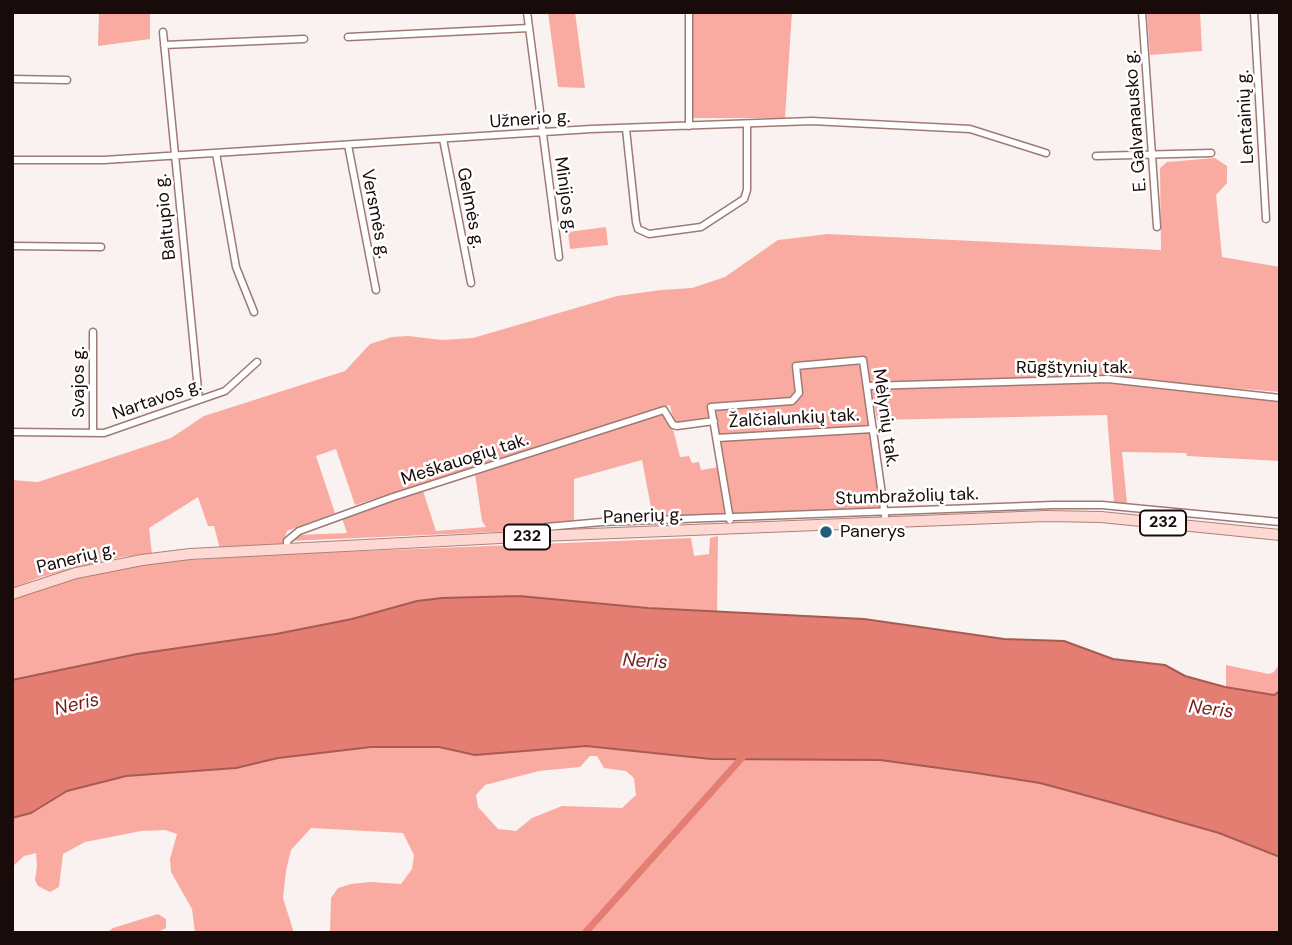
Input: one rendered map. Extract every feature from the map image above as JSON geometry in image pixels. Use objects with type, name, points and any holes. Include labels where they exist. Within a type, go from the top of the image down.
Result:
[{"type":"main road","name":"Panerių g.","points":[[12,594],[76,573],[190,554],[539,537],[731,524],[885,517],[1101,517],[1280,535]]},
{"type":"street","name":"Minijos g.","points":[[527,12],[559,257]]},
{"type":"street","points":[[689,126],[690,12]]},
{"type":"street","name":"E. Galvanausko g.","points":[[1142,12],[1157,227]]},
{"type":"street","name":"Lentainių g.","points":[[1254,12],[1266,219]]},
{"type":"street","points":[[348,37],[529,29]]},
{"type":"street","name":"Baltupio g.","points":[[163,32],[199,400]]},
{"type":"street","points":[[164,45],[304,39]]},
{"type":"street","points":[[12,79],[67,80]]},
{"type":"street","name":"Užnerio g.","points":[[12,160],[104,160],[542,133],[813,121],[970,129],[1046,153]]},
{"type":"street","points":[[626,129],[636,222],[638,229],[649,234],[701,227],[744,199],[747,190],[747,125]]},
{"type":"street","name":"Gelmės g.","points":[[443,139],[471,283]]},
{"type":"street","name":"Versmės g.","points":[[348,145],[376,290]]},
{"type":"street","points":[[216,153],[236,267],[254,312]]},
{"type":"street","points":[[1096,156],[1211,153]]},
{"type":"street","points":[[12,246],[101,247]]},
{"type":"street","name":"Svajos g.","points":[[93,332],[93,433]]},
{"type":"street","name":"Mėlynių tak.","points":[[714,421],[711,407],[792,401],[799,393],[796,366],[863,360],[885,517]]},
{"type":"street","name":"Nartavos g.","points":[[12,432],[104,433],[225,391],[257,362]]},
{"type":"street","name":"Rūgštynių tak.","points":[[867,386],[1108,379],[1280,398]]},
{"type":"street","name":"Meškauogių tak.","points":[[287,549],[287,541],[299,531],[394,497],[664,410],[673,425],[677,426],[714,421]]},
{"type":"street","points":[[714,421],[731,524]]},
{"type":"street","name":"Žalčialunkių tak.","points":[[717,438],[873,429]]},
{"type":"street","name":"Stumbražolių tak.","points":[[885,517],[1102,505],[1280,522]]},
{"type":"shaded area","points":[[99,12],[150,12],[150,39],[98,46]]},
{"type":"shaded area","points":[[548,12],[575,12],[585,88],[558,87]]},
{"type":"shaded area","points":[[692,12],[792,12],[785,118],[692,118]]},
{"type":"shaded area","points":[[1200,12],[1202,51],[1150,55],[1147,13]]},
{"type":"shaded area","points":[[1215,158],[1227,166],[1227,183],[1216,195],[1222,257],[1280,267],[1280,392],[1096,377],[870,382],[864,358],[794,365],[796,394],[793,398],[708,405],[710,419],[674,423],[670,405],[355,505],[336,449],[316,456],[335,513],[287,531],[282,546],[220,549],[214,526],[208,526],[198,497],[149,528],[152,554],[121,557],[41,577],[12,588],[12,480],[38,482],[171,438],[204,416],[345,371],[370,344],[392,337],[408,336],[442,340],[473,338],[617,296],[692,288],[725,277],[778,240],[828,234],[1161,250],[1160,168],[1167,162]]},
{"type":"shaded area","points":[[606,227],[608,245],[570,249],[568,232]]},
{"type":"shaded area","points":[[862,362],[871,428],[718,434],[715,415],[717,410],[792,403],[796,400],[798,369]]},
{"type":"shaded area","points":[[1115,382],[1280,399],[1280,461],[1187,456],[1186,453],[1122,452],[1127,503],[1114,503],[1107,415],[877,420],[871,389]]},
{"type":"shaded area","points":[[662,414],[673,429],[680,457],[689,456],[692,463],[699,462],[701,470],[719,467],[726,515],[653,518],[642,460],[574,479],[574,522],[549,524],[541,526],[540,530],[289,541],[297,535],[347,533],[342,518],[423,491],[436,531],[486,527],[482,521],[475,474]]},
{"type":"shaded area","points":[[871,431],[881,509],[731,515],[720,440]]},
{"type":"shaded area","points":[[718,536],[717,613],[519,596],[442,598],[417,601],[352,619],[276,634],[137,654],[12,680],[12,599],[66,581],[125,568],[155,562],[286,554],[691,538],[694,556],[709,554],[710,538]]},
{"type":"shaded area","points":[[1280,663],[1280,691],[1274,695],[1226,687],[1226,665],[1269,674],[1274,672]]},
{"type":"shaded area","points":[[586,746],[711,759],[880,760],[1040,783],[1219,833],[1280,857],[1280,933],[330,933],[331,898],[338,888],[371,882],[401,884],[412,869],[414,855],[403,833],[311,828],[291,850],[286,871],[283,898],[294,933],[195,933],[192,909],[171,872],[170,859],[177,834],[165,830],[141,831],[85,842],[63,854],[59,887],[50,892],[38,886],[35,880],[36,853],[24,856],[12,867],[12,818],[31,813],[67,791],[126,776],[236,768],[278,758],[371,747],[439,747],[475,755]],"holes":[[[590,756],[597,756],[604,768],[626,771],[634,778],[636,795],[622,808],[562,806],[532,818],[516,831],[498,829],[478,807],[476,795],[485,785],[539,771],[580,767]]]},
{"type":"shaded area","points":[[158,914],[166,919],[166,928],[156,933],[106,933],[113,928]]},
{"type":"water","name":"Neris","points":[[519,596],[648,608],[864,619],[1004,639],[1064,641],[1113,659],[1165,665],[1185,676],[1225,687],[1274,695],[1280,691],[1280,857],[1219,833],[1040,783],[880,760],[711,759],[586,746],[475,755],[439,747],[371,747],[278,758],[236,768],[126,776],[67,791],[31,813],[12,818],[12,680],[137,654],[276,634],[352,619],[417,601]]},
{"type":"waterway","points":[[585,933],[748,751]]},
{"type":"place","name":"Panerys","points":[[826,532]]}]
